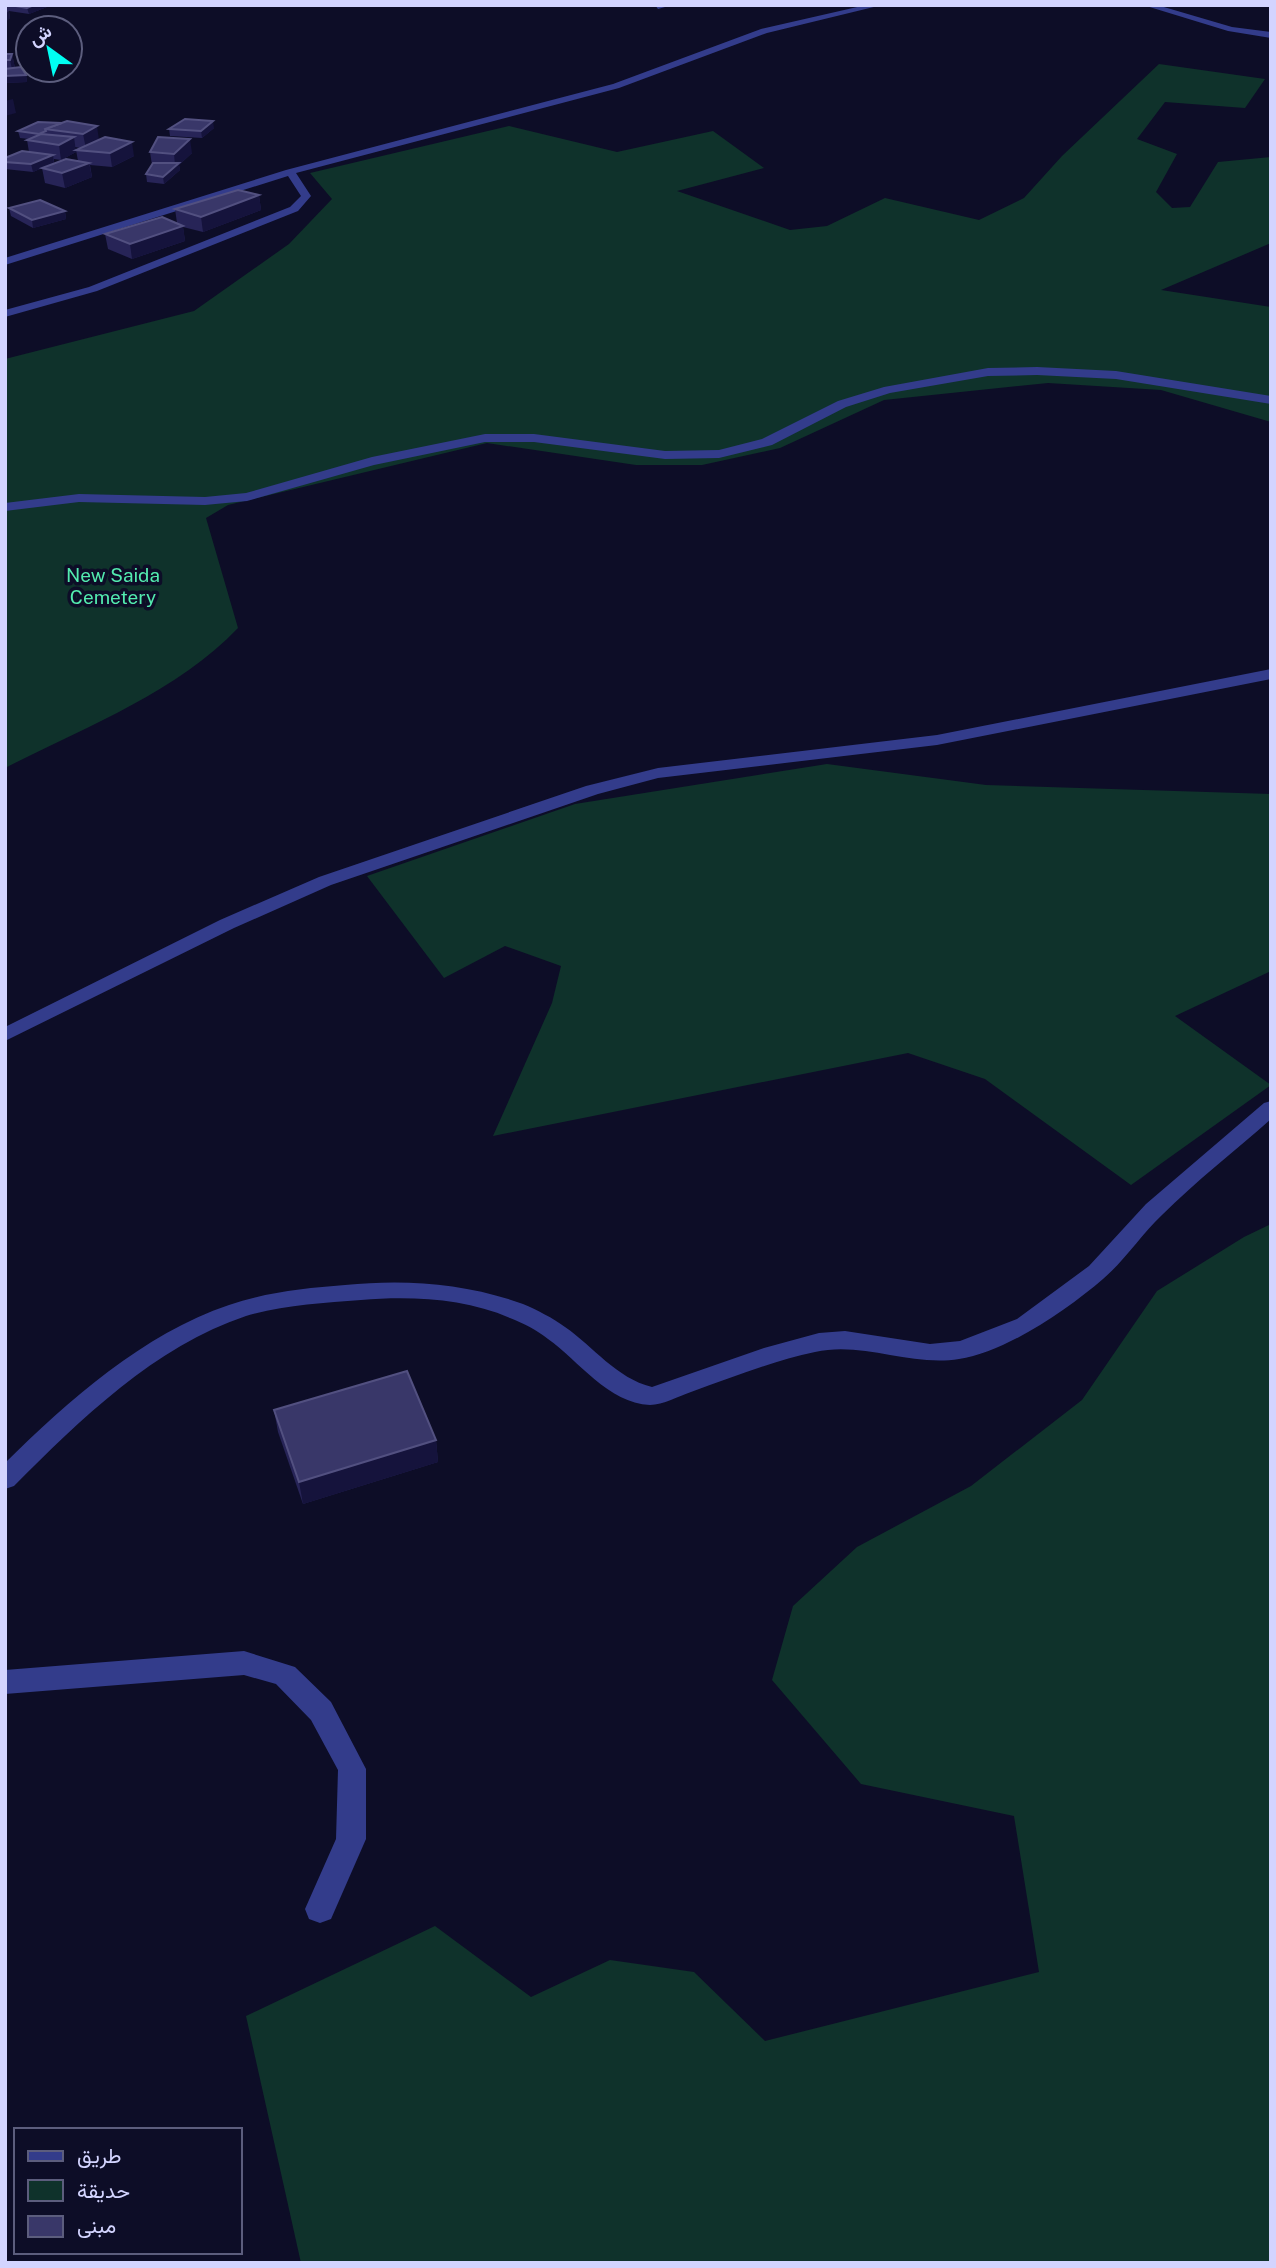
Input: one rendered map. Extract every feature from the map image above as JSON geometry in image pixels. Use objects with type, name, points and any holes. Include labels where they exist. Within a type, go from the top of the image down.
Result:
[{"type":"street","points":[[658,6],[668,5]]},
{"type":"street","points":[[5,262],[290,172],[615,86],[764,31],[878,5]]},
{"type":"street","points":[[1147,5],[1231,29],[1271,35]]},
{"type":"street","points":[[5,314],[93,289],[294,209],[306,196],[290,172]]},
{"type":"street","points":[[5,507],[79,498],[205,501],[247,497],[372,460],[485,438],[534,438],[665,455],[719,454],[767,442],[842,404],[937,380],[988,372],[1037,370],[1116,375],[1271,400]]},
{"type":"street","points":[[5,1035],[215,930],[325,881],[517,813],[592,790],[658,773],[937,740],[1271,674]]},
{"type":"street","points":[[5,1479],[56,1429],[96,1395],[151,1357],[194,1331],[224,1317],[273,1301],[384,1289],[474,1299],[516,1311],[554,1331],[623,1386],[638,1394],[652,1396],[772,1354],[819,1342],[845,1340],[930,1353],[962,1350],[1025,1325],[1097,1272],[1154,1209],[1271,1108]]},
{"type":"street","points":[[5,1682],[244,1663],[285,1675],[321,1711],[352,1769],[351,1839],[320,1909]]},
{"type":"green space","name":"New Saida Cemetery","points":[[1159,64],[1265,79],[1245,108],[1165,102],[1137,139],[1177,154],[1156,192],[1172,208],[1190,207],[1218,162],[1271,157],[1271,243],[1161,290],[1271,307],[1271,422],[1161,390],[1048,383],[884,400],[780,448],[702,465],[636,465],[487,443],[228,505],[206,518],[238,628],[187,672],[158,690],[98,723],[5,768],[5,359],[194,311],[289,244],[332,199],[310,173],[509,126],[617,152],[713,131],[764,168],[677,191],[790,230],[827,226],[885,198],[979,220],[1024,198],[1062,156]]},
{"type":"green space","points":[[827,764],[986,785],[1271,794],[1271,971],[1175,1016],[1271,1085],[1131,1185],[985,1079],[908,1053],[493,1136],[552,1003],[561,966],[505,946],[444,978],[367,876],[575,804]]},
{"type":"green space","points":[[1271,1224],[1271,2263],[301,2263],[246,2016],[435,1926],[531,1997],[610,1960],[694,1972],[765,2041],[1039,1972],[1014,1816],[861,1784],[772,1680],[793,1606],[857,1547],[971,1486],[1082,1400],[1157,1291],[1244,1237]]},
{"type":"building","points":[[10,5],[34,5],[27,8]]},
{"type":"building","points":[[5,54],[12,54],[10,60],[5,60]]},
{"type":"building","points":[[14,68],[14,76],[5,76],[5,69]]},
{"type":"building","points":[[185,119],[213,121],[201,131],[169,129]]},
{"type":"building","points":[[67,121],[97,126],[83,134],[45,129]]},
{"type":"building","points":[[38,122],[62,123],[39,134],[18,131]]},
{"type":"building","points":[[41,134],[74,137],[59,145],[27,140]]},
{"type":"building","points":[[105,137],[132,142],[110,153],[76,150]]},
{"type":"building","points":[[158,137],[190,139],[174,154],[150,152]]},
{"type":"building","points":[[22,151],[53,155],[31,164],[5,162],[5,158]]},
{"type":"building","points":[[66,159],[89,163],[62,173],[42,168]]},
{"type":"building","points":[[153,163],[179,163],[163,177],[146,174]]},
{"type":"building","points":[[238,190],[259,195],[201,217],[175,209]]},
{"type":"building","points":[[40,200],[65,211],[32,220],[9,208]]},
{"type":"building","points":[[162,217],[183,226],[130,244],[105,234]]},
{"type":"building","points":[[407,1371],[436,1440],[299,1482],[274,1410]]}]
